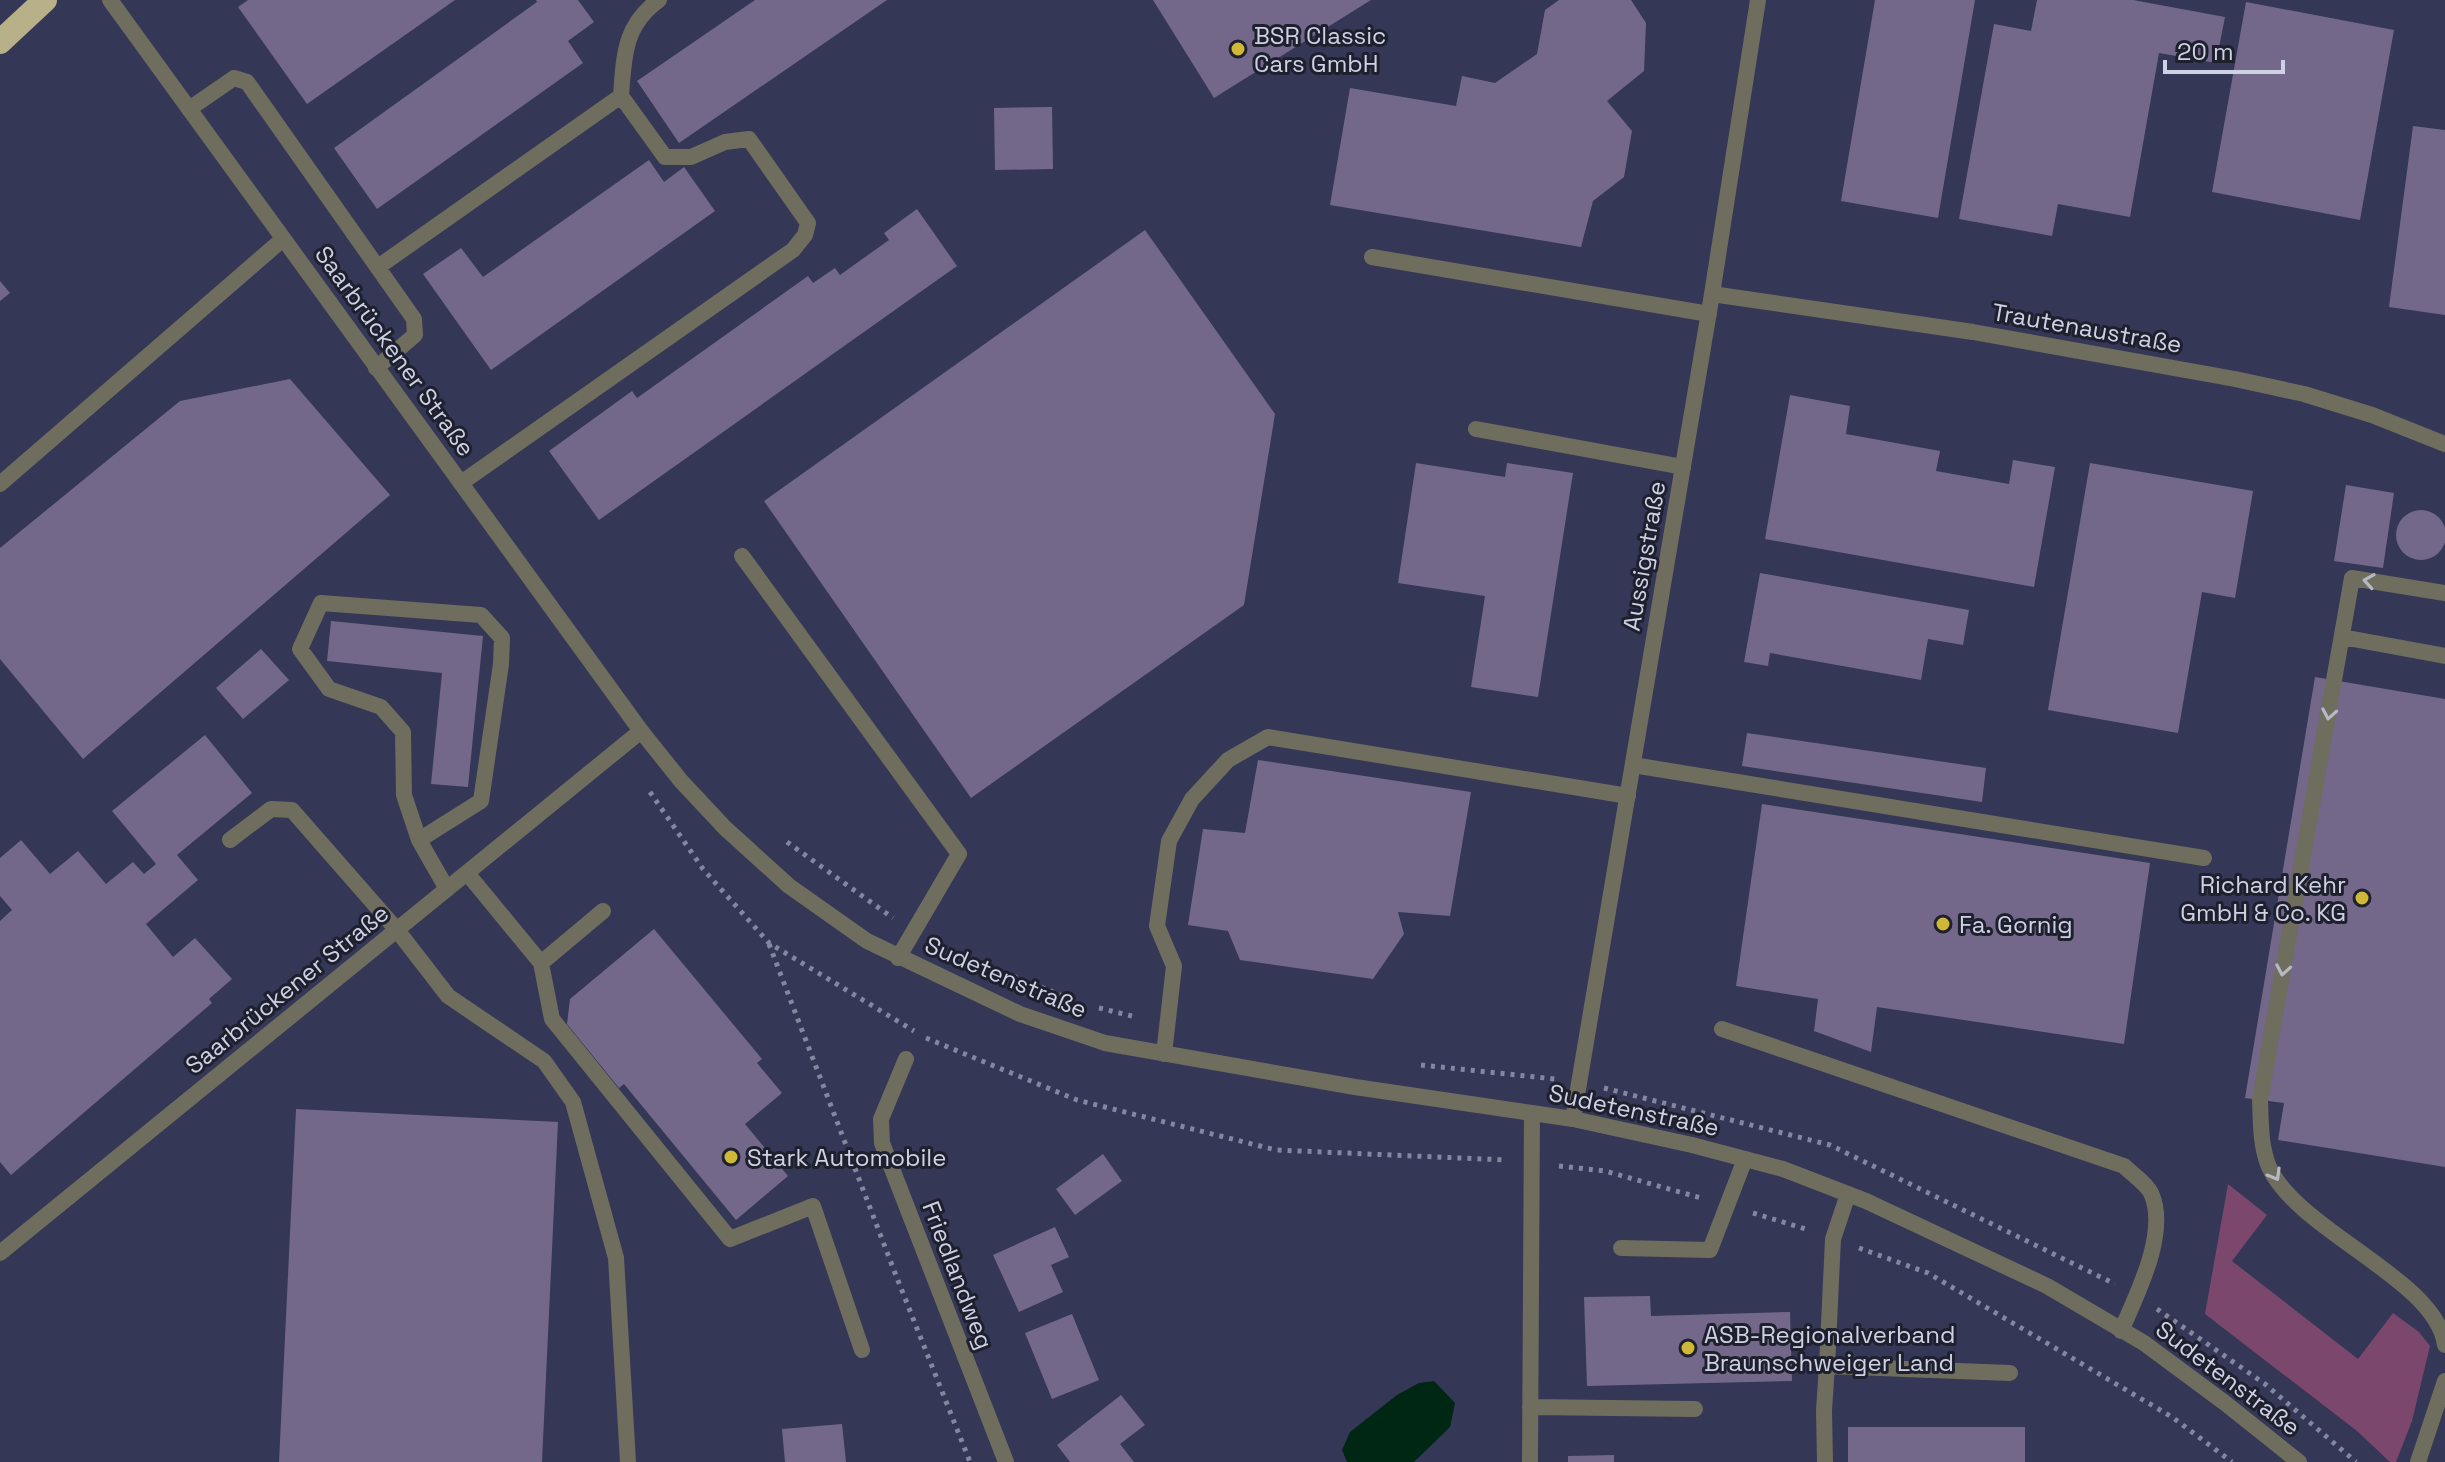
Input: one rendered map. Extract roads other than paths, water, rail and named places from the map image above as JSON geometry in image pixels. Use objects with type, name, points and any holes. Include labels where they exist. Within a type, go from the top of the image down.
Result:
[{"type":"highway","points":[[0,42],[45,0]]},
{"type":"street","name":"Saarbrückener Straße","points":[[110,0],[641,731],[681,781],[725,828],[789,886],[867,941],[898,958]]},
{"type":"street","points":[[461,483],[793,250],[805,235],[808,223],[749,139],[725,142],[691,157],[665,157],[621,96],[625,49],[641,13],[659,0]]},
{"type":"street","name":"Aussigstraße","points":[[1573,1119],[1709,314],[1758,0]]},
{"type":"street","points":[[189,109],[234,78],[247,82],[414,319],[415,335],[376,368]]},
{"type":"street","points":[[378,267],[621,96]]},
{"type":"street","points":[[0,484],[283,239]]},
{"type":"street","points":[[1372,257],[1709,314]]},
{"type":"street","name":"Trautenaustraße","points":[[1712,294],[1973,332],[2235,379],[2304,394],[2445,444]]},
{"type":"street","points":[[1476,429],[1683,467]]},
{"type":"street","points":[[742,556],[959,854],[898,958]]},
{"type":"street","points":[[2445,593],[2352,578],[2260,1100],[2261,1138],[2269,1167],[2281,1186],[2321,1223],[2395,1279],[2434,1314],[2445,1345]]},
{"type":"street","points":[[419,840],[481,801],[502,638],[481,615],[321,603],[300,649],[329,689],[381,707],[403,732],[404,795],[419,840],[447,889]]},
{"type":"street","points":[[2342,637],[2445,656]]},
{"type":"street","name":"Saarbrückener Straße","points":[[0,1253],[641,731]]},
{"type":"street","points":[[1164,1054],[1174,966],[1157,926],[1169,841],[1192,799],[1228,760],[1268,737],[1628,796]]},
{"type":"street","points":[[1633,765],[2204,858]]},
{"type":"street","points":[[230,840],[271,809],[292,810],[397,930],[448,996],[544,1061],[573,1102],[616,1258],[628,1462]]},
{"type":"street","points":[[467,873],[541,963],[552,1019],[730,1239],[813,1206],[862,1350]]},
{"type":"street","points":[[541,963],[603,911]]},
{"type":"street","name":"Sudetenstraße","points":[[898,958],[1020,1014],[1105,1043],[1355,1087],[1573,1119],[1783,1169],[1942,1235],[2047,1286],[2144,1343],[2299,1462]]},
{"type":"street","points":[[1722,1029],[2124,1166],[2150,1191],[2158,1227],[2137,1295],[2121,1331]]},
{"type":"street","name":"Friedlandweg","points":[[906,1059],[881,1119],[882,1143],[1006,1462]]},
{"type":"street","points":[[1530,1462],[1532,1113]]},
{"type":"street","points":[[1621,1248],[1710,1250],[1745,1159]]},
{"type":"street","points":[[1825,1462],[1833,1239],[1848,1194]]},
{"type":"street","points":[[1827,1366],[2010,1373]]},
{"type":"street","points":[[2418,1462],[2445,1381]]},
{"type":"street","points":[[1530,1407],[1695,1409]]},
{"type":"place","name":"BSR Classic Cars GmbH","points":[[1238,49]]},
{"type":"place","name":"Richard Kehr GmbH & Co. KG","points":[[2362,898]]},
{"type":"place","name":"Fa. Gornig","points":[[1943,924]]},
{"type":"place","name":"Stark Automobile","points":[[731,1157]]},
{"type":"place","name":"ASB-Regionalverband Braunschweiger Land","points":[[1688,1348]]}]
